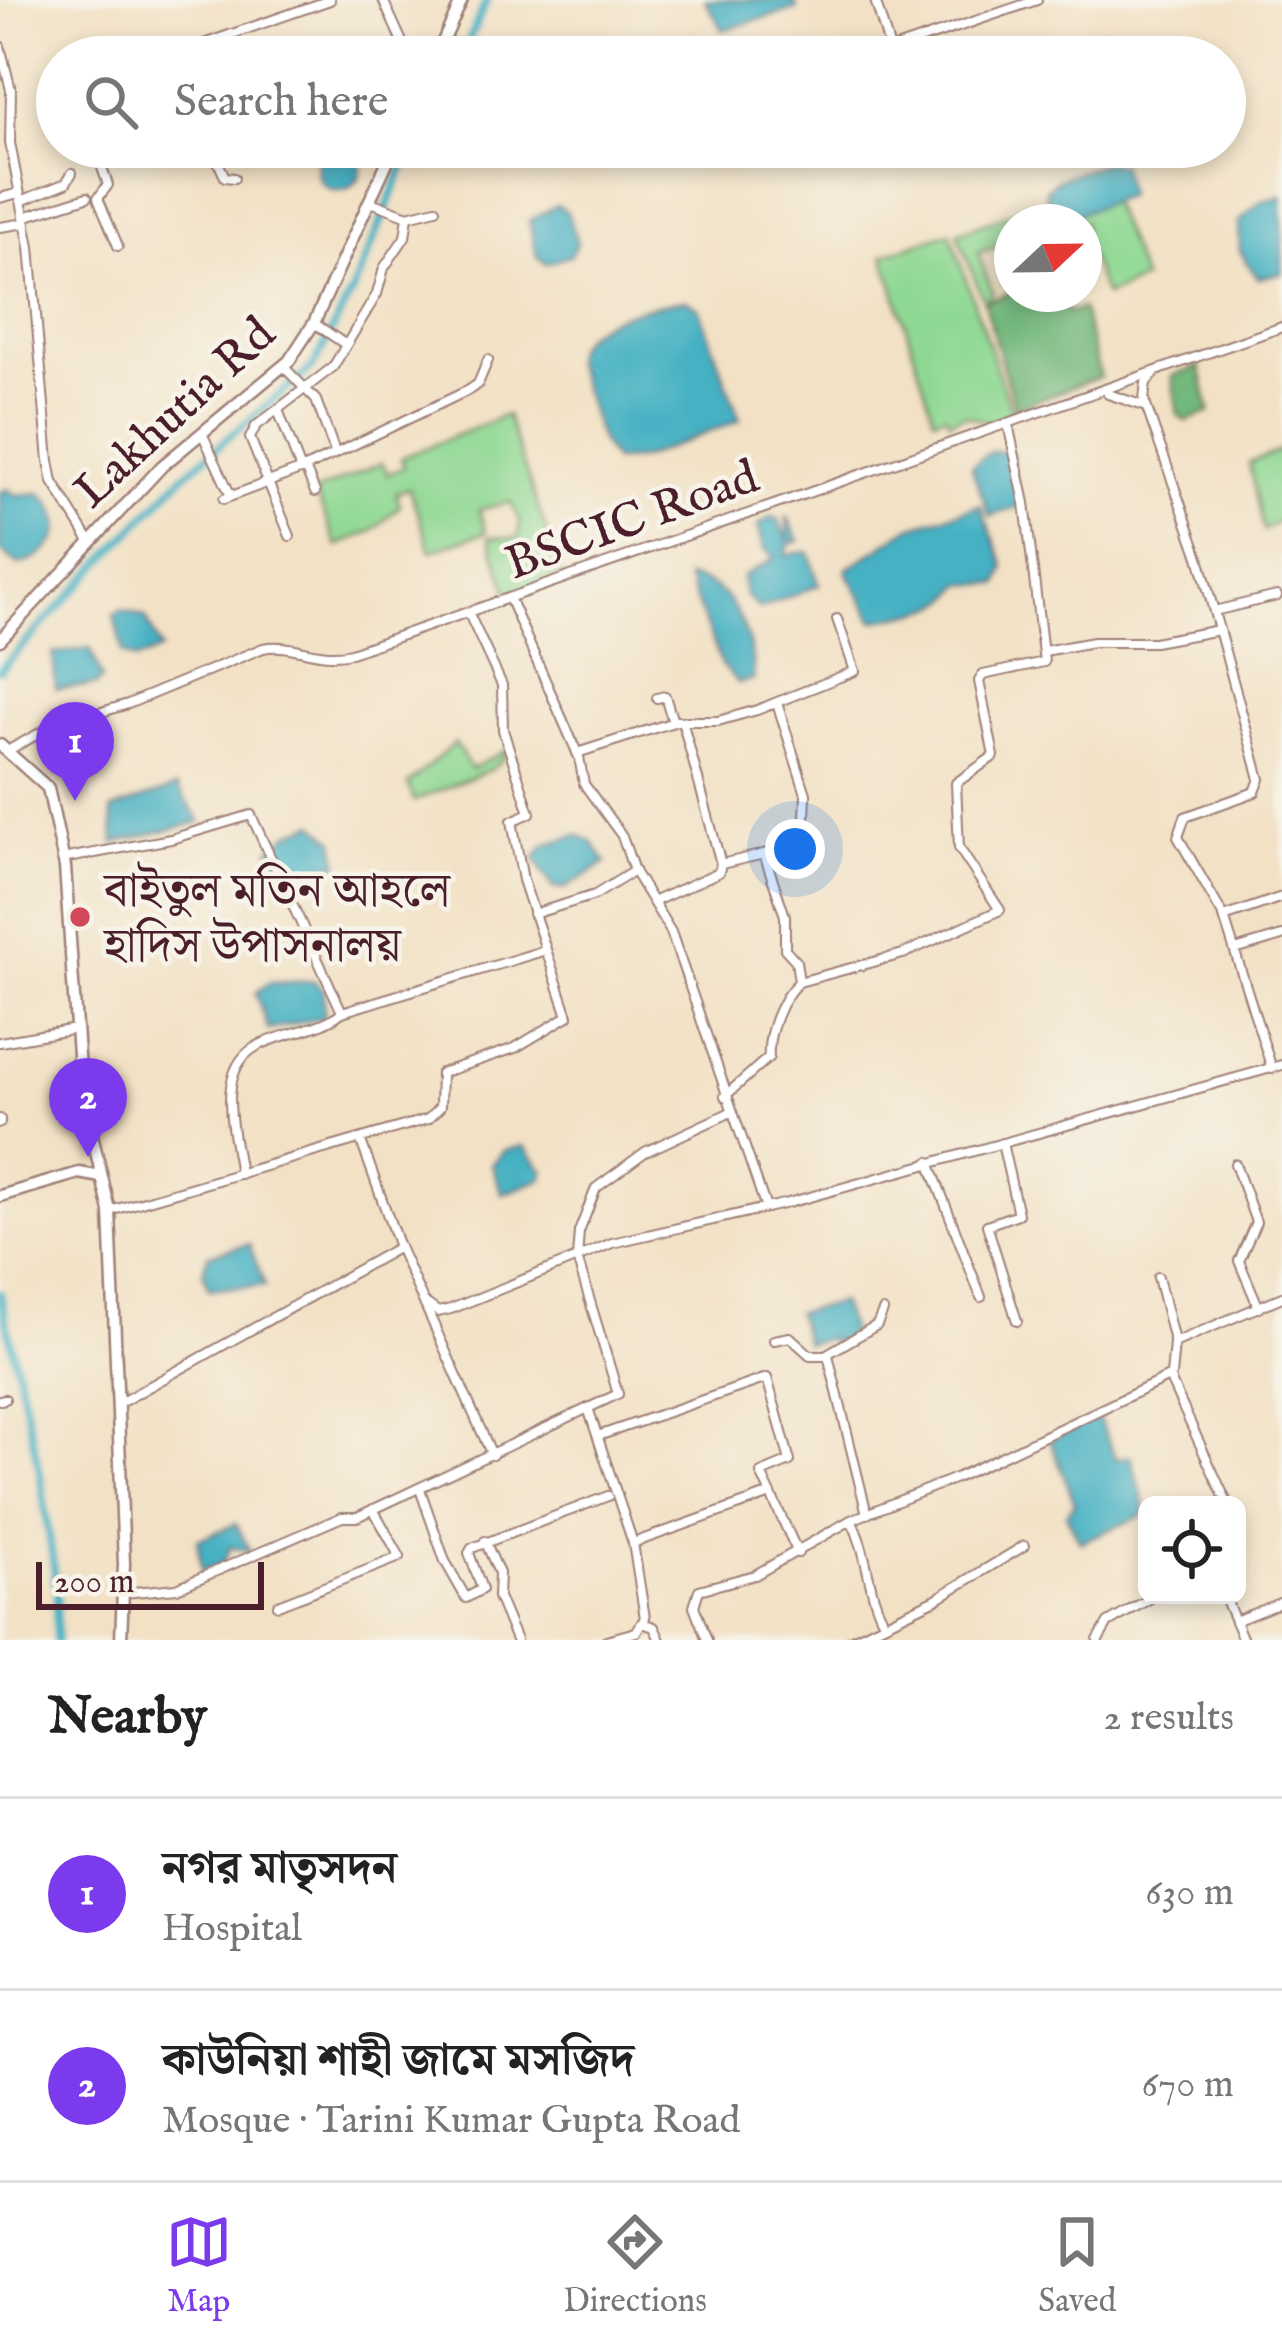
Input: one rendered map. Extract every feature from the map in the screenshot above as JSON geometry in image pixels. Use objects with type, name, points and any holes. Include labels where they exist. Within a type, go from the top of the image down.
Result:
[{"type":"street","points":[[236,36],[330,0]]},
{"type":"street","points":[[383,0],[400,36]]},
{"type":"street","points":[[446,36],[462,0]]},
{"type":"street","points":[[875,0],[887,36]]},
{"type":"street","points":[[925,36],[1037,0]]},
{"type":"street","points":[[0,46],[5,110],[25,220],[49,461],[53,482],[89,540]]},
{"type":"street","points":[[102,168],[108,185],[98,198],[118,246]]},
{"type":"street","points":[[221,168],[225,177],[234,178]]},
{"type":"street","name":"Lakhutia Rd","points":[[0,640],[89,540],[202,433],[283,366],[314,323],[385,168]]},
{"type":"street","points":[[0,198],[67,183],[72,173]]},
{"type":"street","points":[[0,227],[86,197]]},
{"type":"street","points":[[371,202],[403,214],[436,209]]},
{"type":"street","points":[[290,536],[250,438],[278,410],[309,389],[346,345],[405,237],[403,214]]},
{"type":"street","points":[[314,323],[346,345]]},
{"type":"street","name":"BSCIC Road","points":[[4,748],[49,728],[128,704],[263,648],[276,645],[325,659],[469,614],[1282,327]]},
{"type":"street","points":[[202,433],[216,454],[228,498],[303,469],[478,384],[488,360]]},
{"type":"street","points":[[283,366],[309,389],[335,452]]},
{"type":"street","points":[[427,1304],[438,1312],[451,1309],[612,1243],[766,1208],[1277,1067],[1224,917],[1178,837],[1185,817],[1255,792],[1260,779],[1214,610],[1143,392],[1155,373]]},
{"type":"street","points":[[1100,394],[1124,395],[1148,409]]},
{"type":"street","points":[[278,410],[315,492]]},
{"type":"street","points":[[725,1096],[769,1057],[769,1033],[788,992],[800,982],[903,954],[1000,910],[959,848],[956,783],[994,756],[979,681],[983,675],[1043,665],[1025,502],[1008,424]]},
{"type":"street","points":[[1214,610],[1276,596]]},
{"type":"street","points":[[509,600],[577,753],[584,784],[622,836],[634,871],[671,932],[766,1208]]},
{"type":"street","points":[[110,1211],[361,1141],[434,1115],[440,1107],[441,1073],[515,1048],[562,1022],[568,1009],[533,914],[512,821],[530,813],[503,730],[502,685],[469,614]]},
{"type":"street","points":[[577,753],[678,723],[718,721],[778,703],[855,671],[837,619]]},
{"type":"street","points":[[1044,651],[1093,642],[1154,642],[1219,630]]},
{"type":"street","points":[[655,901],[719,872],[721,864],[678,723],[665,696],[657,698]]},
{"type":"street","points":[[721,864],[805,842],[808,816],[778,703]]},
{"type":"street","points":[[4,748],[48,788],[72,920],[80,1084],[110,1211],[122,1640]]},
{"type":"street","points":[[60,859],[171,839],[251,814],[342,1012]]},
{"type":"street","points":[[764,854],[784,916],[785,949],[796,961],[800,982]]},
{"type":"street","points":[[533,914],[595,895],[634,871]]},
{"type":"street","points":[[1224,917],[1282,898]]},
{"type":"street","points":[[1235,950],[1282,936]]},
{"type":"street","points":[[240,1174],[228,1098],[253,1048],[342,1012],[546,950]]},
{"type":"street","points":[[0,1042],[76,1029]]},
{"type":"street","points":[[123,1593],[177,1588],[420,1490],[620,1391],[577,1258],[596,1188],[645,1152],[730,1112]]},
{"type":"street","points":[[361,1141],[399,1247],[492,1455]]},
{"type":"street","points":[[1002,1143],[1018,1214],[987,1225],[1017,1321]]},
{"type":"street","points":[[929,1162],[981,1297]]},
{"type":"street","points":[[1235,1163],[1256,1222],[1238,1253],[1239,1261],[1259,1308]]},
{"type":"street","points":[[0,1196],[79,1173],[101,1177]]},
{"type":"street","points":[[118,1404],[399,1247]]},
{"type":"street","points":[[1158,1277],[1174,1343],[1168,1377],[1224,1496]]},
{"type":"street","points":[[1174,1343],[1282,1297]]},
{"type":"street","points":[[774,1340],[790,1336],[810,1355],[827,1354],[877,1325],[883,1311]]},
{"type":"street","points":[[827,1354],[867,1514]]},
{"type":"street","points":[[707,1640],[694,1606],[699,1590],[755,1574],[851,1520],[1168,1377]]},
{"type":"street","points":[[598,1436],[767,1378],[790,1461],[761,1473],[797,1553]]},
{"type":"street","points":[[588,1408],[633,1543],[645,1624]]},
{"type":"street","points":[[420,1490],[462,1598],[482,1589],[469,1553],[485,1541],[608,1496]]},
{"type":"street","points":[[633,1543],[771,1494]]},
{"type":"street","points":[[278,1605],[400,1557],[373,1509]]},
{"type":"street","points":[[851,1520],[869,1558],[869,1592],[884,1622]]},
{"type":"street","points":[[485,1541],[499,1573],[498,1597],[516,1640]]},
{"type":"street","points":[[850,1640],[936,1599],[1024,1546]]},
{"type":"street","points":[[1235,1621],[1282,1602]]},
{"type":"street","points":[[1098,1640],[1108,1623],[1141,1604]]},
{"type":"street","points":[[1228,1604],[1243,1640]]},
{"type":"street","points":[[606,1640],[636,1632],[645,1624]]},
{"type":"street","points":[[645,1624],[654,1627],[660,1640]]},
{"type":"green space","points":[[1101,179],[1143,280],[1105,296],[1102,204],[1034,204]]},
{"type":"green space","points":[[994,219],[994,247],[978,253],[993,293],[984,302],[957,233]]},
{"type":"green space","points":[[950,232],[1012,413],[990,423],[966,415],[949,421],[946,414],[934,418],[884,255]]},
{"type":"green space","points":[[994,298],[994,312],[1083,312],[1100,377],[1015,408],[984,302]]},
{"type":"green space","points":[[1200,366],[1210,412],[1186,421],[1178,415],[1172,376]]},
{"type":"green space","points":[[506,415],[562,576],[509,594],[489,537],[518,538],[520,522],[510,502],[479,510],[486,532],[431,551],[409,488],[396,493],[400,506],[372,531],[337,546],[315,492],[382,463],[388,474],[404,467],[401,458]]},
{"type":"green space","points":[[1282,450],[1282,519],[1263,531],[1249,463]]},
{"type":"green space","points":[[455,743],[471,769],[506,750],[507,754],[492,769],[414,801],[408,784]]},
{"type":"water","points":[[705,0],[794,0],[797,9],[723,30]]},
{"type":"water","points":[[317,168],[361,168],[355,184],[339,190],[323,184]]},
{"type":"water","points":[[1089,168],[1122,168],[1127,195],[1102,205],[1048,204],[1046,189],[1058,179]]},
{"type":"water","points":[[1282,196],[1282,273],[1258,278],[1240,251],[1239,222],[1260,202]]},
{"type":"water","points":[[557,205],[567,212],[577,242],[571,255],[546,264],[537,256],[529,221]]},
{"type":"water","points":[[686,300],[699,308],[740,420],[640,459],[614,461],[601,442],[572,358],[577,345],[587,333],[618,316]]},
{"type":"water","points":[[1010,451],[1020,506],[990,516],[971,466],[990,452]]},
{"type":"water","points":[[7,489],[16,495],[40,493],[57,515],[51,545],[19,565],[0,551],[0,492]]},
{"type":"water","points":[[980,505],[1005,567],[999,584],[962,584],[936,606],[874,621],[846,570],[910,527]]},
{"type":"water","points":[[787,516],[799,541],[789,544],[785,554],[809,552],[819,585],[759,609],[745,595],[742,577],[775,558],[764,549],[758,526],[771,517],[778,519],[788,541]]},
{"type":"water","points":[[687,578],[704,582],[729,601],[745,631],[754,679],[738,683],[722,666]]},
{"type":"water","points":[[121,610],[145,617],[161,650],[136,660],[123,654],[114,615]]},
{"type":"water","points":[[90,648],[102,679],[96,685],[56,689],[53,654]]},
{"type":"water","points":[[177,787],[201,822],[114,843],[112,810]]},
{"type":"water","points":[[315,823],[335,840],[339,864],[292,872],[276,866],[270,849],[291,832]]},
{"type":"water","points":[[577,835],[592,841],[606,863],[566,888],[553,888],[535,858],[545,845]]},
{"type":"water","points":[[314,981],[324,990],[324,1017],[268,1030],[256,993],[269,983]]},
{"type":"water","points":[[524,1146],[544,1171],[543,1179],[502,1194],[492,1165],[503,1151]]},
{"type":"water","points":[[249,1244],[265,1286],[209,1289],[203,1272],[208,1255]]},
{"type":"water","points":[[840,1302],[851,1332],[833,1345],[830,1338],[806,1344],[796,1313]]},
{"type":"water","points":[[1098,1418],[1116,1459],[1131,1456],[1142,1496],[1138,1496],[1138,1518],[1080,1542],[1066,1514],[1075,1503],[1050,1440]]},
{"type":"water","points":[[236,1524],[250,1551],[230,1547],[223,1563],[202,1571],[197,1540]]},
{"type":"waterway","points":[[471,36],[487,0]]},
{"type":"waterway","points":[[0,670],[184,475],[313,367],[353,290],[403,168]]},
{"type":"waterway","points":[[0,1293],[40,1473],[57,1591],[56,1640]]},
{"type":"place","name":"নগর মাতৃসদন","points":[[75,801]]},
{"type":"place","name":"বাইতুল মতিন আহলে হাদিস উপাসনালয়","points":[[80,917]]},
{"type":"place","name":"কাউনিয়া শাহী জামে মসজিদ","points":[[88,1157]]}]
